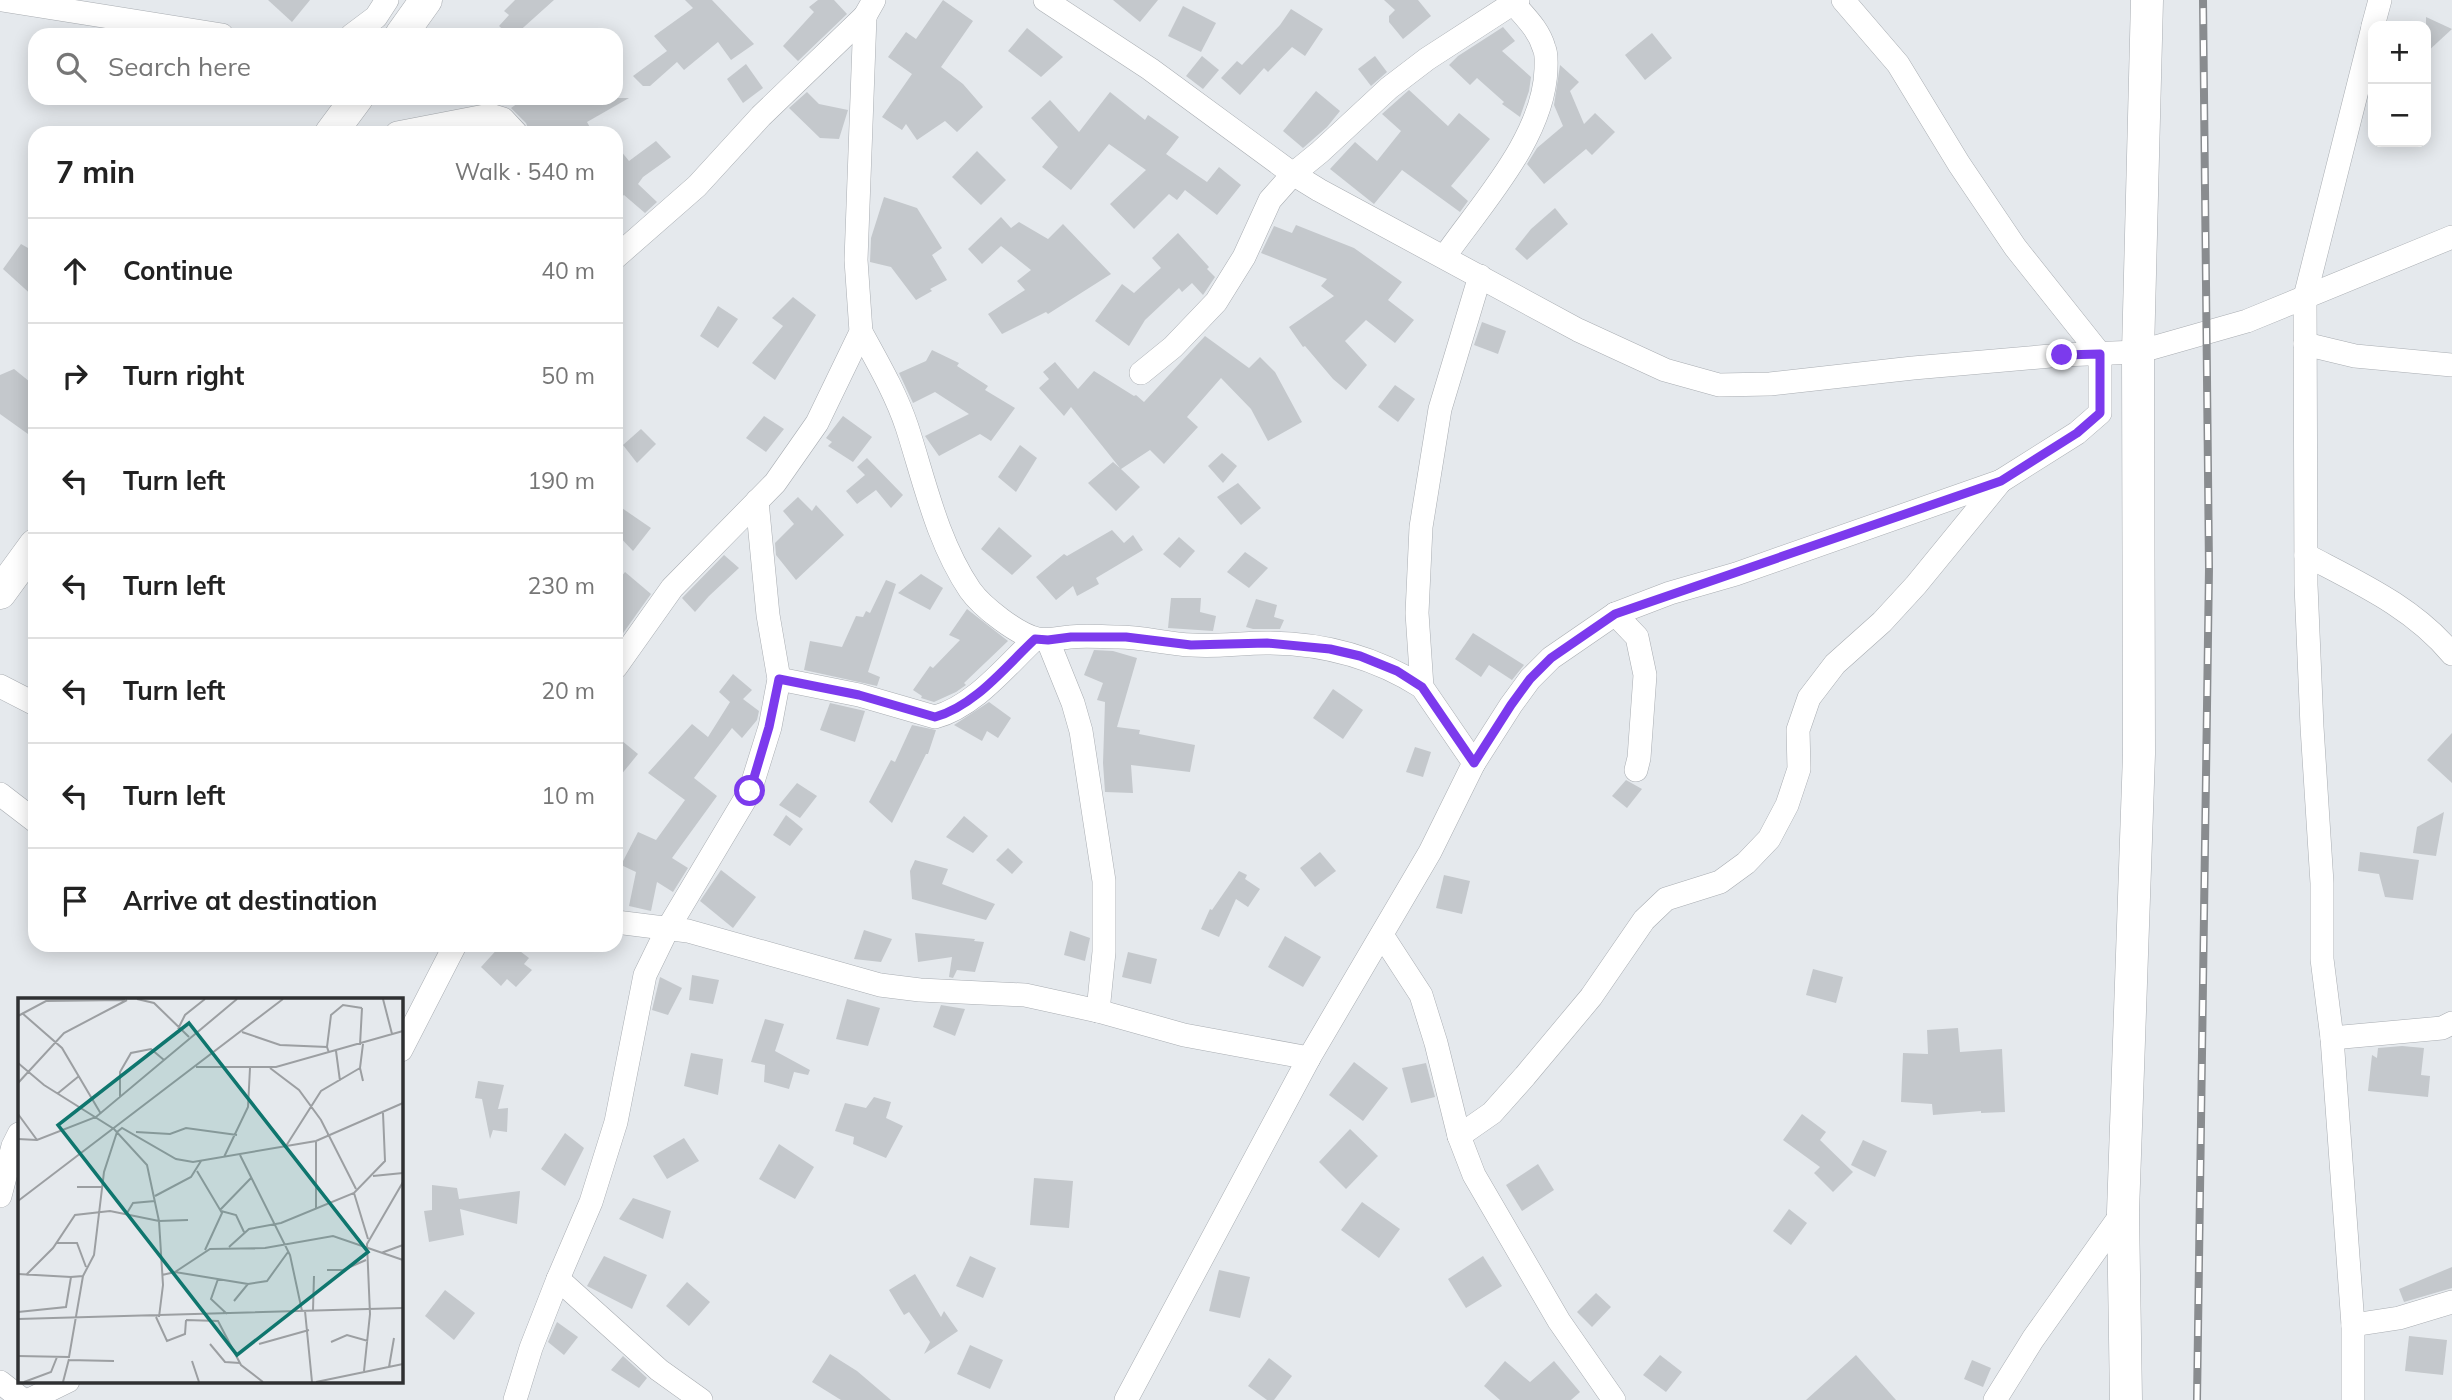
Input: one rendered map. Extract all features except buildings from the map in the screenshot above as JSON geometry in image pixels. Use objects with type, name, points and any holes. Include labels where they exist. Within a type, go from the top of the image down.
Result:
[{"type":"street","points":[[2,0],[178,28]]},
{"type":"street","points":[[361,28],[376,17],[387,0]]},
{"type":"street","points":[[406,28],[426,0]]},
{"type":"street","points":[[1045,0],[1150,69],[1293,174],[1411,241],[1445,256],[1578,330],[1665,370],[1719,385],[1770,384],[1913,368],[2138,352],[2247,321],[2452,237]]},
{"type":"street","points":[[1127,1399],[1309,1058],[1430,852],[1474,763],[1530,679],[1551,658],[1615,614],[2001,481],[2077,433],[2100,413],[2100,354],[2015,247],[1959,164],[1898,64],[1843,0]]},
{"type":"street","points":[[2126,1400],[2123,1212],[2139,754],[2138,352],[2147,0]]},
{"type":"street","points":[[2374,21],[2380,0]]},
{"type":"street","points":[[1141,373],[1173,347],[1216,302],[1244,257],[1270,201],[1293,174],[1389,88],[1427,59],[1516,2],[1536,29],[1546,50],[1544,92],[1527,135],[1445,256]]},
{"type":"street","points":[[623,251],[697,186],[761,116],[869,8]]},
{"type":"street","points":[[869,8],[859,129],[856,260],[860,332],[887,380],[906,425],[925,492],[945,544],[971,592],[996,615],[1042,640],[1073,703],[1081,731],[1104,881],[1104,952],[1098,1011]]},
{"type":"street","points":[[2353,1400],[2353,1325],[2332,1038],[2322,958],[2322,883],[2312,727],[2306,555],[2305,297],[2368,46]]},
{"type":"street","points":[[336,126],[352,105]]},
{"type":"street","points":[[433,126],[490,115],[503,120],[509,126]]},
{"type":"street","points":[[1422,687],[1417,613],[1421,527],[1440,409],[1480,276]]},
{"type":"street","points":[[623,657],[672,588],[775,483],[817,423],[860,332]]},
{"type":"street","points":[[2305,344],[2355,356],[2452,365]]},
{"type":"street","points":[[1459,1136],[1492,1113],[1525,1076],[1591,997],[1644,920],[1666,899],[1720,882],[1746,863],[1769,839],[1787,805],[1799,769],[1798,730],[1809,698],[1835,664],[1882,622],[1916,585],[2001,481]]},
{"type":"street","points":[[515,1400],[531,1348],[591,1202],[616,1122],[645,975],[667,930],[750,791],[769,727],[779,679],[768,615],[757,501]]},
{"type":"street","points":[[0,593],[28,555]]},
{"type":"street","points":[[2306,555],[2393,600],[2438,637],[2452,654]]},
{"type":"street","points":[[1615,614],[1637,637],[1645,675],[1636,770]]},
{"type":"street","points":[[779,679],[859,695],[935,717],[946,714],[982,690],[1042,640],[1126,637],[1191,645],[1267,643],[1330,649],[1360,656],[1397,671],[1422,687],[1474,763]]},
{"type":"street","points":[[0,685],[28,700]]},
{"type":"street","points":[[0,794],[28,816]]},
{"type":"street","points":[[623,923],[688,931],[880,985],[920,990],[1025,995],[1098,1011],[1184,1035],[1309,1058]]},
{"type":"street","points":[[1381,935],[1421,995],[1459,1136],[1474,1175],[1559,1321],[1614,1400]]},
{"type":"street","points":[[402,1048],[451,952]]},
{"type":"street","points":[[2332,1038],[2442,1028],[2452,1023]]},
{"type":"street","points":[[0,1196],[18,1136]]},
{"type":"street","points":[[1995,1400],[2033,1339],[2123,1212]]},
{"type":"street","points":[[558,1279],[659,1370],[701,1400]]},
{"type":"street","points":[[2353,1325],[2399,1318],[2452,1303]]},
{"type":"street","points":[[0,1382],[23,1400]]},
{"type":"street","points":[[29,1400],[66,1382]]},
{"type":"railway","points":[[2197,1400],[2209,568],[2203,0]]},
{"type":"route","points":[[750,791],[769,727],[779,679],[859,695],[935,717],[946,714],[982,690],[1035,639],[1071,637],[1126,637],[1191,645],[1267,643],[1330,649],[1360,656],[1397,671],[1422,687],[1474,763],[1530,679],[1551,658],[1615,614],[2001,481],[2077,433],[2100,413],[2100,354],[2062,355]]}]
